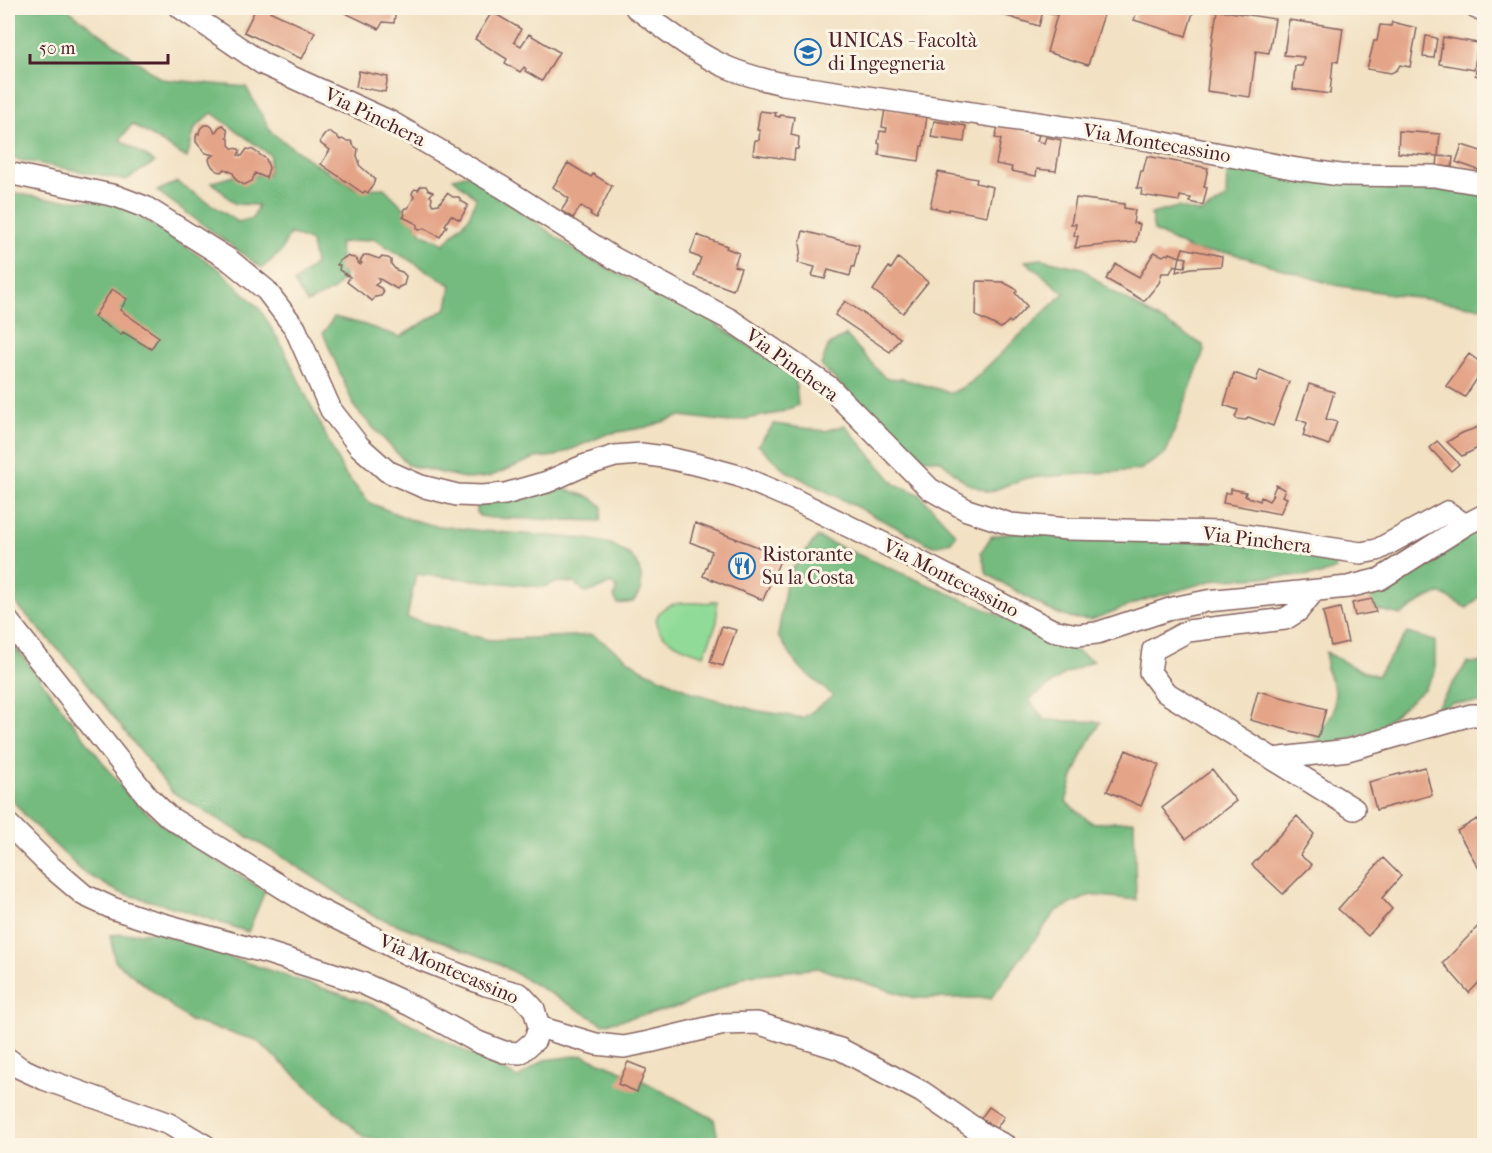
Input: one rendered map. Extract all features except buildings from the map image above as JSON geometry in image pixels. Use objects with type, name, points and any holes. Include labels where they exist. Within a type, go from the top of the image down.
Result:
[{"type":"street","name":"Via Pinchera","points":[[181,8],[263,64],[391,122],[502,187],[612,257],[729,319],[829,387],[930,489],[967,510],[1010,524],[1068,529],[1224,532],[1361,553],[1377,550],[1446,512],[1465,525]]},
{"type":"street","name":"Via Montecassino","points":[[636,8],[692,48],[728,68],[783,84],[1149,140],[1297,169],[1340,175],[1434,176],[1485,186]]},
{"type":"street","points":[[1476,8],[1485,9]]},
{"type":"street","name":"Via Montecassino","points":[[8,173],[116,196],[145,207],[228,259],[266,291],[295,328],[332,410],[359,446],[387,471],[421,486],[457,495],[505,494],[547,482],[583,466],[615,456],[641,454],[682,461],[739,476],[794,499],[1052,630],[1077,635],[1097,633],[1173,608],[1207,601],[1348,587],[1380,579],[1465,525],[1485,515]]},
{"type":"street","points":[[1314,591],[1298,611],[1285,619],[1188,631],[1153,650],[1150,672],[1165,692],[1354,809]]},
{"type":"street","name":"Via Montecassino","points":[[8,621],[141,789],[169,817],[316,908],[407,954],[486,985],[520,994],[534,1009],[539,1027]]},
{"type":"street","points":[[1273,759],[1348,750],[1471,715],[1485,715]]},
{"type":"street","points":[[8,824],[50,866],[84,895],[112,908],[362,983],[410,1005],[478,1042],[504,1052],[520,1053],[535,1040],[539,1027],[596,1044],[624,1047],[724,1024],[757,1023],[840,1049],[922,1092],[983,1134],[1006,1146]]},
{"type":"street","points":[[8,1059],[20,1068],[44,1079],[169,1124],[206,1146]]},
{"type":"green space","points":[[8,8],[66,8],[161,79],[246,87],[272,133],[314,163],[357,189],[384,188],[403,207],[422,233],[444,244],[469,217],[476,198],[453,178],[470,174],[577,252],[713,322],[795,376],[798,405],[779,413],[729,422],[681,416],[647,427],[607,434],[556,456],[535,458],[489,477],[468,479],[408,465],[355,408],[323,333],[334,317],[400,337],[447,308],[451,285],[374,239],[339,243],[344,278],[334,290],[307,303],[294,283],[315,264],[311,242],[290,233],[281,252],[262,268],[157,191],[177,182],[238,222],[253,218],[258,205],[235,204],[212,182],[234,176],[268,175],[270,155],[212,113],[195,128],[187,158],[132,124],[120,140],[155,162],[126,180],[8,158]]},
{"type":"green space","points":[[1238,158],[1459,181],[1484,195],[1484,307],[1334,285],[1231,253],[1194,251],[1154,231],[1151,214],[1177,207],[1201,213],[1226,199],[1227,171]]},
{"type":"green space","points":[[8,192],[49,199],[119,202],[219,269],[259,308],[280,342],[344,473],[370,503],[409,519],[432,525],[588,539],[611,544],[630,555],[638,565],[641,576],[641,590],[633,602],[618,604],[614,597],[617,588],[611,583],[586,593],[574,583],[558,582],[543,587],[416,574],[407,618],[489,640],[593,635],[642,669],[694,693],[754,710],[803,718],[833,696],[798,666],[778,636],[787,576],[817,537],[1053,638],[1093,661],[1065,674],[1029,700],[1045,720],[1101,722],[1086,747],[1073,777],[1066,802],[1092,823],[1134,821],[1136,900],[1091,895],[1056,911],[991,998],[914,998],[818,968],[749,975],[678,1007],[603,1024],[496,962],[372,915],[284,858],[172,792],[77,670],[8,595]]},
{"type":"green space","points":[[1041,259],[1082,268],[1108,289],[1203,345],[1204,351],[1166,453],[1140,470],[1026,478],[989,492],[966,483],[940,460],[919,458],[821,366],[828,346],[846,335],[885,378],[903,379],[952,393],[970,383],[1064,293],[1025,261]]},
{"type":"green space","points":[[774,424],[825,431],[845,425],[895,484],[919,494],[956,534],[951,542],[933,546],[786,471],[758,445]]},
{"type":"green space","points":[[564,489],[590,497],[602,506],[601,521],[491,518],[480,516],[477,512],[477,507],[482,504]]},
{"type":"green space","points":[[1484,522],[1484,593],[1467,608],[1440,593],[1401,615],[1375,609],[1370,597],[1381,587]]},
{"type":"green space","points":[[1023,531],[1243,537],[1331,555],[1336,569],[1320,575],[1218,579],[1141,601],[1091,620],[1070,618],[1049,610],[987,574],[981,552],[992,536]]},
{"type":"green space","points":[[717,601],[717,622],[704,655],[679,646],[658,629],[656,621],[659,613],[668,606]]},
{"type":"green space","points":[[1407,633],[1435,641],[1435,672],[1424,689],[1378,729],[1325,747],[1313,737],[1333,714],[1335,691],[1326,668],[1326,652],[1353,667],[1377,676]]},
{"type":"green space","points":[[8,638],[129,797],[166,828],[265,891],[248,932],[180,909],[118,892],[83,872],[29,820],[8,795]]},
{"type":"green space","points":[[1484,662],[1484,703],[1451,703],[1432,714],[1467,663]]},
{"type":"green space","points":[[155,932],[376,1006],[518,1078],[544,1060],[583,1055],[632,1075],[714,1119],[719,1145],[418,1146],[365,1138],[256,1040],[190,1021],[115,961],[110,935]]},
{"type":"place","name":"UNICAS - Facoltà di Ingegneria","points":[[808,52]]},
{"type":"place","name":"Ristorante Su la Costa","points":[[742,566]]}]
